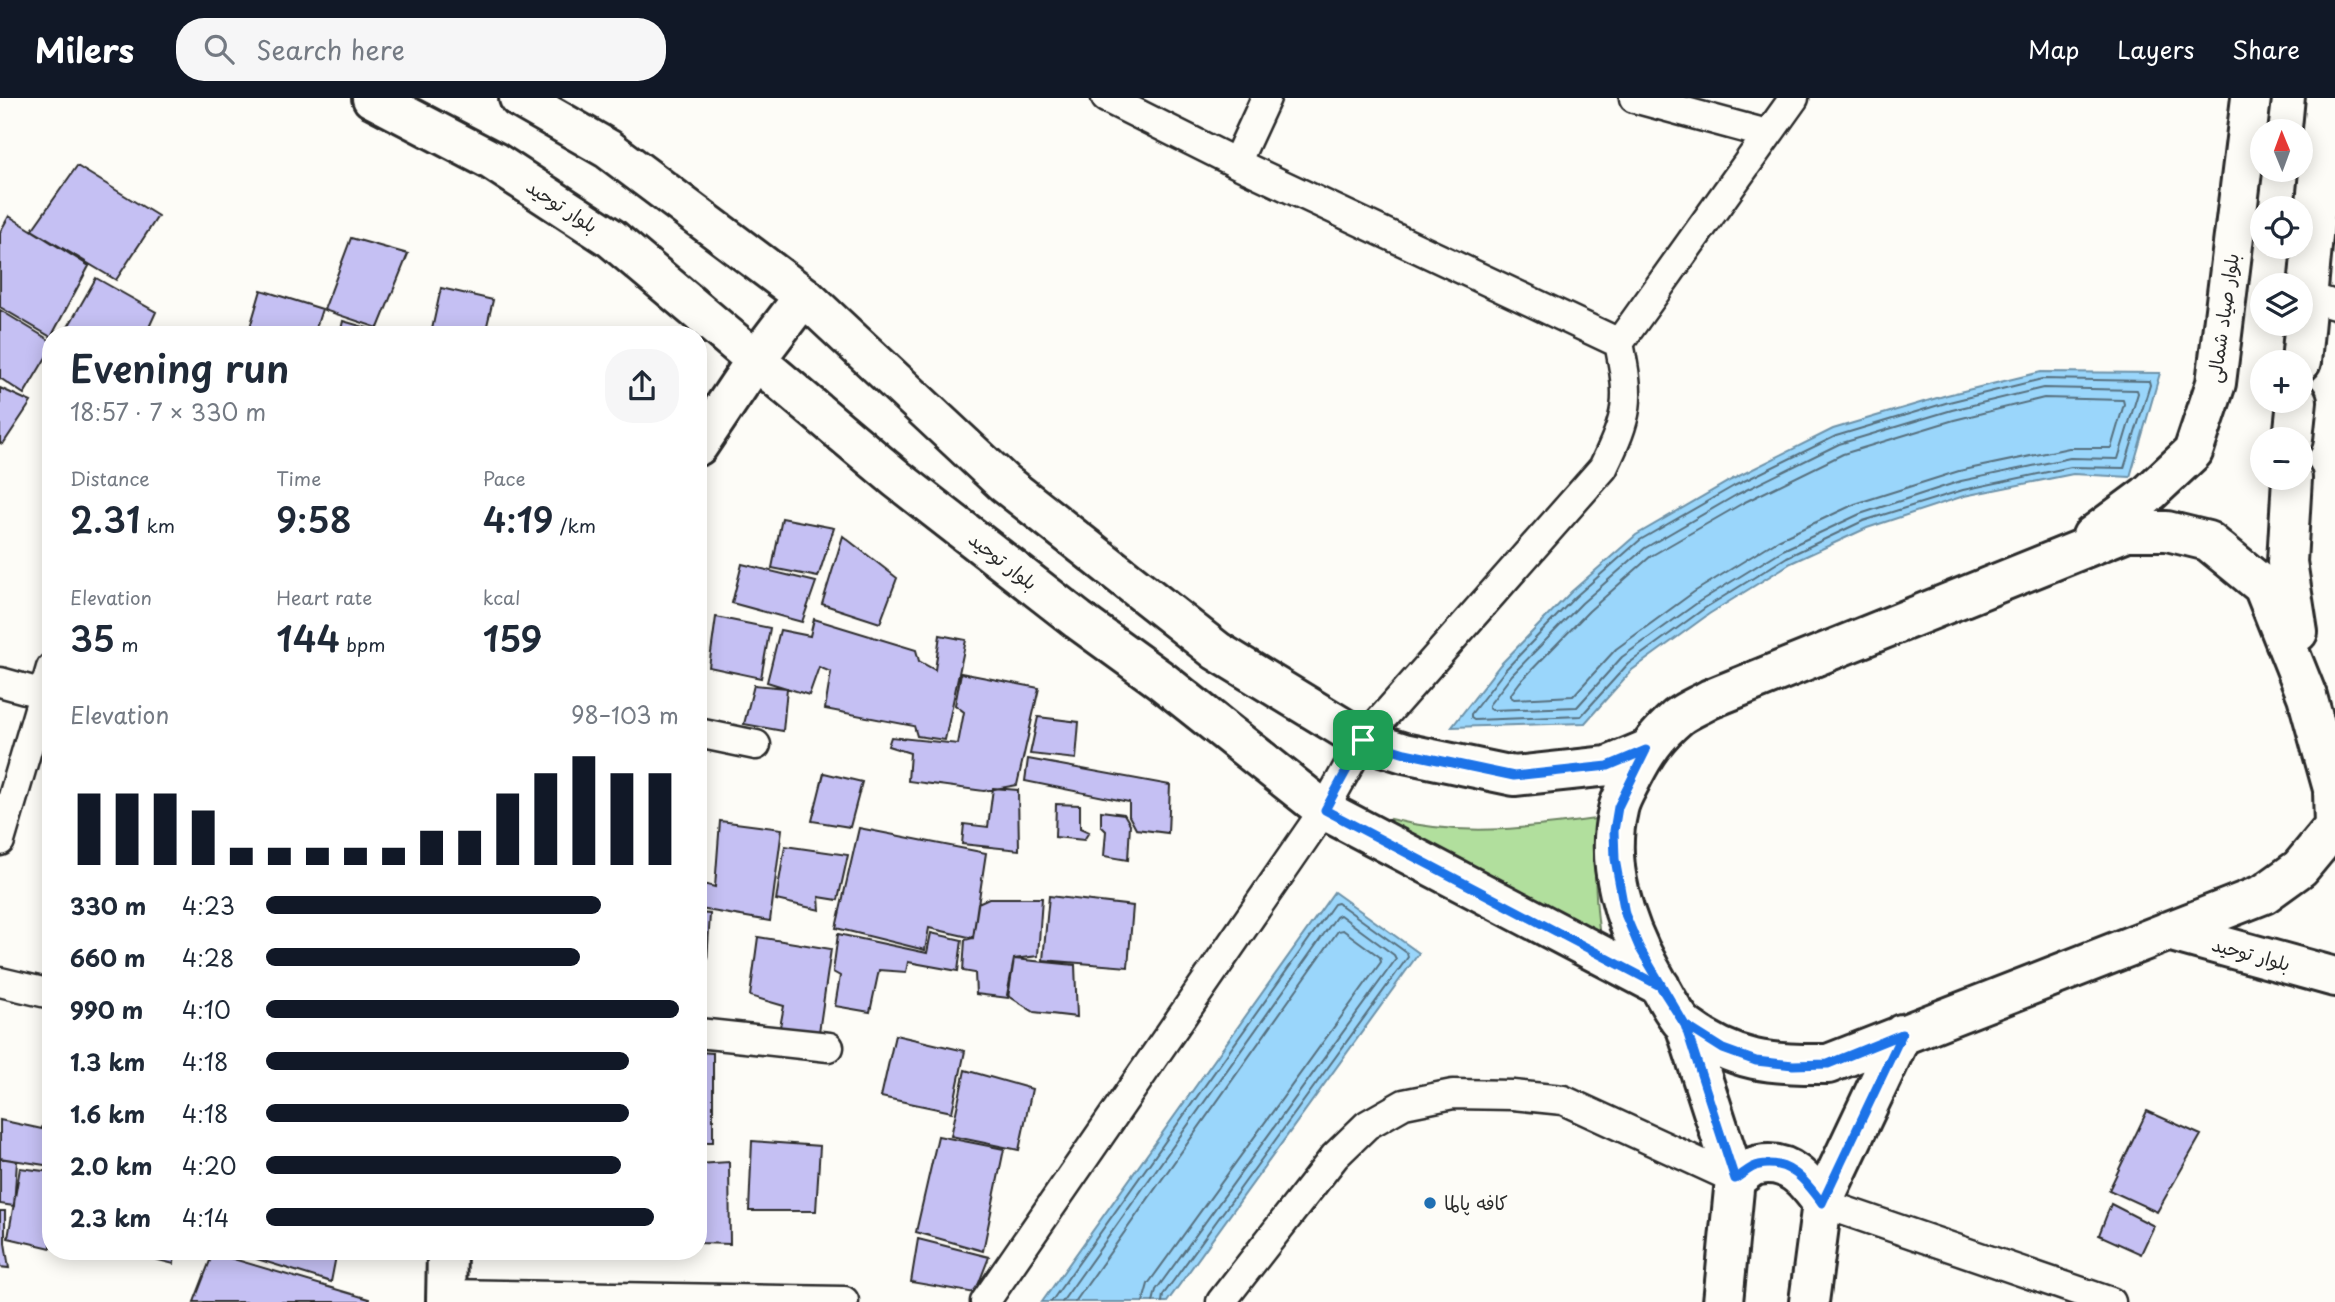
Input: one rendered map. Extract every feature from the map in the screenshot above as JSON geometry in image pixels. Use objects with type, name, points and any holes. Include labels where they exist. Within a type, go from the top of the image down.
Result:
[{"type":"main road","name":"بلوار توحید","points":[[372,98],[493,161],[611,238],[898,479],[1325,810],[1660,986]]},
{"type":"main road","points":[[519,98],[608,149],[804,296],[1004,483],[1217,651],[1363,740],[1405,753],[1514,776],[1608,766],[1646,750]]},
{"type":"main road","name":"بلوار صیاد شمالی","points":[[2064,557],[2146,496],[2193,452],[2216,383],[2251,98]]},
{"type":"main road","points":[[2305,350],[2322,301],[2326,98]]},
{"type":"main road","points":[[707,433],[757,358],[804,296]]},
{"type":"main road","points":[[2290,490],[2287,562],[2307,696]]},
{"type":"main road","points":[[1685,1025],[1723,1049],[1756,1061],[1793,1065],[1828,1064],[2264,894],[2300,868],[2334,827],[2334,790],[2307,696],[2263,586],[2208,541],[2167,531],[2127,531],[1710,699],[1679,716],[1646,750],[1618,807],[1614,831],[1615,859],[1625,914],[1660,986],[1685,1025],[1735,1179],[1723,1302]]},
{"type":"main road","name":"بلوار توحید","points":[[2168,931],[2335,977]]},
{"type":"main road","points":[[1809,1302],[1822,1203],[1902,1034]]},
{"type":"main road","points":[[1735,1179],[1757,1165],[1783,1165],[1805,1180],[1822,1203]]},
{"type":"main road","points":[[446,1298],[447,1260]]},
{"type":"street","points":[[1106,98],[1236,163],[1619,342]]},
{"type":"street","points":[[1236,163],[1266,98]]},
{"type":"street","points":[[1634,98],[1767,134]]},
{"type":"street","points":[[985,1302],[1325,810],[1363,740],[1603,468],[1618,438],[1627,406],[1627,380],[1619,342],[1794,98]]},
{"type":"street","points":[[0,682],[42,686]]},
{"type":"street","points":[[0,841],[42,705]]},
{"type":"street","points":[[707,735],[756,745]]},
{"type":"street","points":[[0,982],[42,992]]},
{"type":"street","points":[[707,1034],[829,1046]]},
{"type":"street","points":[[1221,1302],[1335,1156],[1367,1125],[1404,1104],[1453,1094],[1513,1095],[1563,1100],[1735,1179]]},
{"type":"street","points":[[1822,1203],[2111,1302]]},
{"type":"street","points":[[446,1298],[844,1301]]},
{"type":"green space","points":[[1603,818],[1595,873],[1599,929],[1594,932],[1387,825],[1390,819],[1418,825],[1471,830]]},
{"type":"water","points":[[2041,372],[2160,373],[2130,477],[2073,474],[1964,496],[1867,528],[1791,563],[1709,614],[1632,670],[1585,723],[1452,727],[1500,665],[1571,592],[1636,535],[1731,480],[1833,429],[1947,395]]},
{"type":"water","points":[[1334,892],[1419,953],[1167,1302],[1042,1302]]},
{"type":"building","points":[[77,166],[158,216],[116,280],[32,230]]},
{"type":"building","points":[[9,216],[89,266],[57,326],[42,326],[42,332],[0,307],[0,232]]},
{"type":"building","points":[[351,238],[408,254],[379,326],[324,310]]},
{"type":"building","points":[[96,278],[156,312],[150,326],[69,326]]},
{"type":"building","points":[[441,288],[493,300],[487,326],[433,326]]},
{"type":"building","points":[[261,290],[322,309],[317,326],[250,326]]},
{"type":"building","points":[[0,310],[42,336],[42,364],[24,394],[0,378]]},
{"type":"building","points":[[343,321],[360,326],[342,326]]},
{"type":"building","points":[[0,388],[31,402],[3,444],[0,443]]},
{"type":"building","points":[[782,518],[834,528],[818,577],[772,568]]},
{"type":"building","points":[[843,536],[897,578],[880,623],[822,604]]},
{"type":"building","points":[[742,564],[816,582],[802,622],[732,603]]},
{"type":"building","points":[[716,617],[770,628],[761,678],[709,667]]},
{"type":"building","points":[[814,619],[916,650],[919,661],[935,670],[940,635],[966,640],[945,740],[917,736],[914,726],[825,709],[831,672],[819,667],[809,695],[767,682],[780,630],[810,636]]},
{"type":"building","points":[[961,673],[1039,688],[1017,785],[984,791],[908,781],[910,753],[888,746],[891,737],[958,744],[964,712],[955,705]]},
{"type":"building","points":[[754,685],[787,688],[783,731],[744,724]]},
{"type":"building","points":[[1038,717],[1079,722],[1076,759],[1030,754]]},
{"type":"building","points":[[1028,759],[1170,785],[1168,833],[1136,829],[1129,816],[1129,802],[1025,781]]},
{"type":"building","points":[[824,773],[862,782],[850,827],[812,821]]},
{"type":"building","points":[[993,788],[1018,790],[1019,850],[962,844],[964,824],[988,827]]},
{"type":"building","points":[[1056,804],[1080,805],[1080,828],[1089,832],[1084,840],[1055,837]]},
{"type":"building","points":[[1101,811],[1124,814],[1130,824],[1128,860],[1104,856],[1106,831],[1101,826]]},
{"type":"building","points":[[720,821],[782,829],[770,921],[707,910],[707,885],[715,887]]},
{"type":"building","points":[[859,828],[986,853],[973,938],[929,928],[925,950],[836,928]]},
{"type":"building","points":[[785,846],[848,855],[838,900],[819,897],[820,910],[776,900]]},
{"type":"building","points":[[1049,896],[1133,906],[1128,967],[1043,960]]},
{"type":"building","points":[[989,898],[1042,898],[1038,956],[1014,959],[1008,998],[976,994],[975,973],[963,971],[965,940],[973,938],[978,903]]},
{"type":"building","points":[[707,914],[710,914],[707,962]]},
{"type":"building","points":[[931,933],[962,940],[958,971],[908,962],[906,972],[879,970],[870,1012],[835,1006],[840,976],[833,972],[838,934],[927,953]]},
{"type":"building","points":[[758,937],[831,949],[817,1046],[778,1037],[784,1006],[750,996]]},
{"type":"building","points":[[1014,959],[1075,965],[1077,1017],[1034,1012],[1007,995]]},
{"type":"building","points":[[895,1035],[965,1051],[952,1112],[881,1097]]},
{"type":"building","points":[[707,1053],[713,1053],[713,1142],[707,1142]]},
{"type":"building","points":[[965,1070],[1032,1089],[1019,1150],[951,1136]]},
{"type":"building","points":[[2147,1111],[2201,1135],[2157,1212],[2109,1190]]},
{"type":"building","points":[[0,1120],[42,1129],[42,1165],[0,1158]]},
{"type":"building","points":[[938,1136],[1004,1149],[983,1251],[916,1232]]},
{"type":"building","points":[[752,1141],[820,1146],[816,1211],[749,1211]]},
{"type":"building","points":[[0,1158],[17,1161],[14,1206],[0,1204]]},
{"type":"building","points":[[729,1162],[730,1244],[707,1243],[707,1163]]},
{"type":"building","points":[[20,1168],[42,1171],[42,1246],[8,1238]]},
{"type":"building","points":[[2111,1204],[2154,1226],[2141,1254],[2099,1235]]},
{"type":"building","points":[[0,1211],[5,1211],[5,1243],[9,1268],[0,1267]]},
{"type":"building","points":[[918,1239],[989,1257],[975,1293],[911,1282]]},
{"type":"building","points":[[158,1260],[174,1260],[174,1264]]},
{"type":"building","points":[[210,1260],[237,1260],[369,1299],[369,1302],[194,1302]]},
{"type":"building","points":[[260,1260],[335,1260],[331,1282]]},
{"type":"place","name":"کافه پالما","points":[[1430,1203]]},
{"type":"route","points":[[1363,740],[1325,810],[1660,986],[1685,1025],[1735,1179],[1757,1165],[1783,1165],[1805,1180],[1822,1203],[1902,1034],[1828,1064],[1793,1065],[1756,1061],[1723,1049],[1685,1025],[1660,986],[1625,914],[1615,859],[1614,831],[1618,807],[1646,750],[1608,766],[1514,776],[1405,753],[1363,740]]}]
